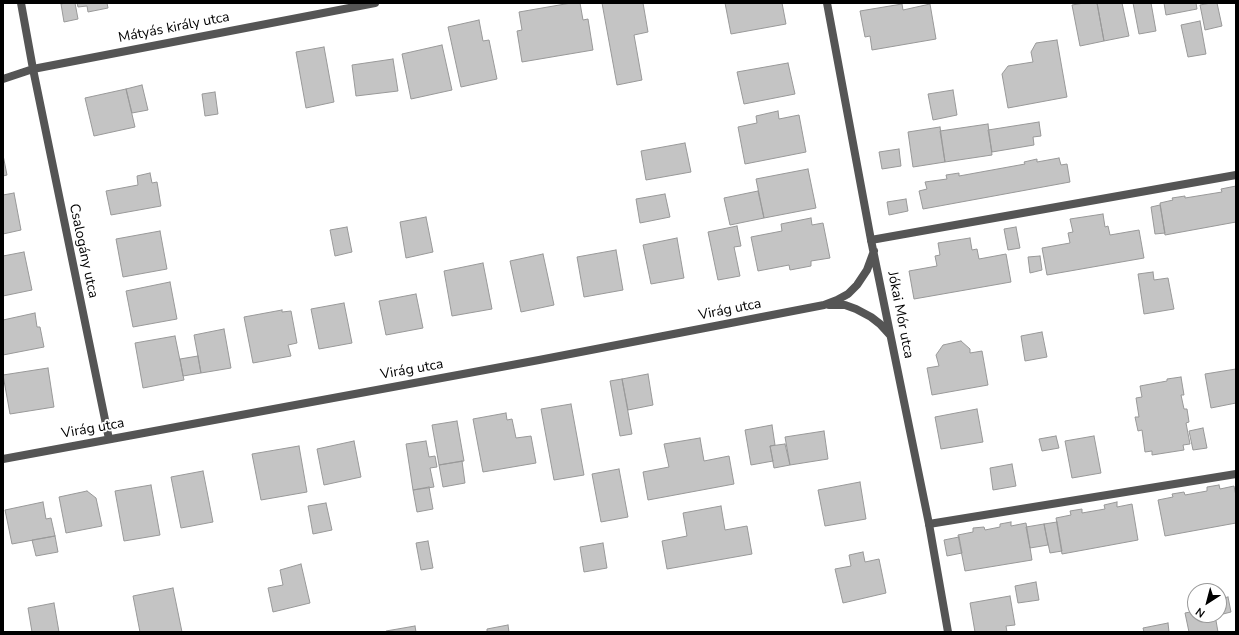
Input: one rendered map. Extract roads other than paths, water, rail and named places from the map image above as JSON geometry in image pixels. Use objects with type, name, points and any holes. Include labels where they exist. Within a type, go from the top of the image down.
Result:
[{"type":"street","name":"Csalogány utca","points":[[21,3],[33,69],[109,439]]},
{"type":"street","name":"Mátyás király utca","points":[[3,79],[33,69],[375,3]]},
{"type":"street","name":"Jókai Mór utca","points":[[826,3],[929,524],[948,632]]},
{"type":"street","points":[[872,240],[1236,175]]},
{"type":"street","name":"Virág utca","points":[[3,459],[539,360],[824,305],[848,294],[857,285],[867,270],[874,251]]},
{"type":"street","name":"Virág utca","points":[[824,305],[845,305],[856,309],[880,324],[891,337]]},
{"type":"street","points":[[929,524],[1236,474]]}]
